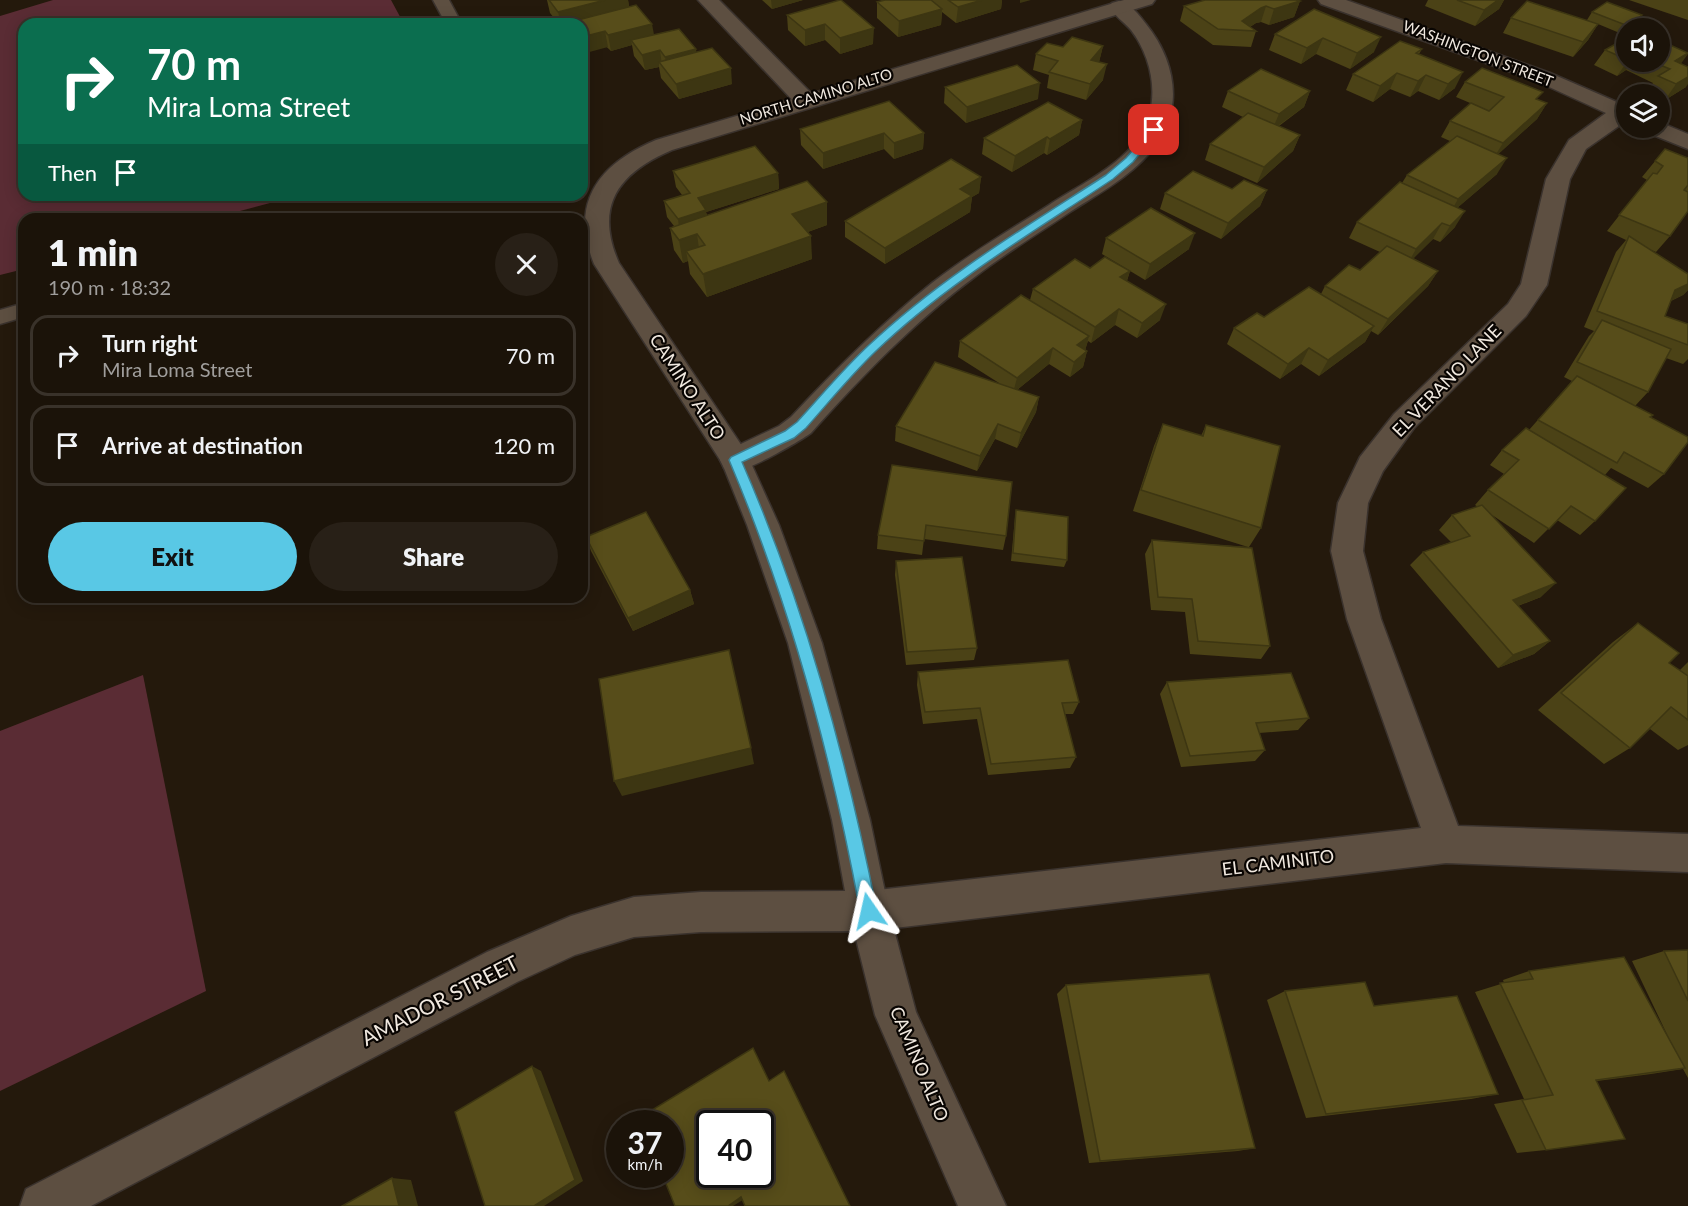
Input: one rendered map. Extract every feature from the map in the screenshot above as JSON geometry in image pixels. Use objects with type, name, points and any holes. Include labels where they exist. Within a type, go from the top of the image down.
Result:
[{"type":"street","points":[[708,0],[806,101]]},
{"type":"street","name":"NORTH CAMINO ALTO","points":[[621,288],[599,246],[594,224],[596,210],[606,185],[621,167],[646,152],[691,135],[1145,0]]},
{"type":"street","name":"WASHINGTON STREET","points":[[1328,0],[1543,77],[1616,109]]},
{"type":"street","points":[[735,460],[789,434],[801,425],[872,349],[935,294],[1109,177],[1143,144],[1154,130],[1160,117],[1163,91],[1158,64],[1150,45],[1132,18],[1119,7]]},
{"type":"street","name":"EL VERANO LANE","points":[[1446,844],[1364,619],[1347,551],[1353,503],[1371,465],[1404,421],[1517,310],[1534,285],[1558,179],[1577,145],[1616,118]]},
{"type":"street","points":[[1670,134],[1688,142]]},
{"type":"street","name":"CAMINO ALTO","points":[[621,288],[735,460],[767,535],[805,643],[851,820],[869,911],[896,1015],[982,1206]]},
{"type":"street","name":"EL CAMINITO","points":[[869,911],[1446,844],[1688,853]]},
{"type":"street","name":"AMADOR STREET","points":[[43,1206],[502,967],[571,936],[634,917],[700,912],[816,909],[869,911]]},
{"type":"lane","points":[[441,0],[451,18]]},
{"type":"lane","points":[[0,317],[18,312]]},
{"type":"shaded area","points":[[53,0],[391,0],[401,18],[18,18],[18,201],[278,201],[232,213],[18,213],[18,270],[0,275],[0,16]]},
{"type":"shaded area","points":[[143,675],[206,991],[0,1091],[0,731]]},
{"type":"building","points":[[549,0],[605,0],[558,12]]},
{"type":"building","points":[[841,0],[874,28],[840,38],[825,24],[805,30],[787,15]]},
{"type":"building","points":[[931,0],[942,9],[899,21],[877,2]]},
{"type":"building","points":[[948,0],[982,0],[958,7]]},
{"type":"building","points":[[1205,0],[1300,1],[1274,9],[1266,6],[1242,21],[1256,31],[1218,29],[1184,6]]},
{"type":"building","points":[[1457,0],[1498,0],[1484,10]]},
{"type":"building","points":[[1527,1],[1598,24],[1583,42],[1511,18]]},
{"type":"building","points":[[1607,2],[1642,15],[1638,18],[1616,18],[1616,21],[1592,12]]},
{"type":"building","points":[[636,5],[652,24],[608,35],[605,31],[588,35],[588,18],[585,18]]},
{"type":"building","points":[[1314,9],[1381,37],[1357,53],[1323,38],[1307,48],[1275,34]]},
{"type":"building","points":[[679,29],[696,49],[665,57],[660,50],[642,55],[631,40]]},
{"type":"building","points":[[1072,37],[1103,46],[1091,60],[1107,64],[1090,84],[1049,72],[1058,61],[1036,54],[1047,43],[1063,47]]},
{"type":"building","points":[[1400,41],[1422,49],[1416,53],[1463,72],[1448,84],[1426,75],[1418,81],[1397,73],[1380,86],[1353,74]]},
{"type":"building","points":[[1616,44],[1616,55],[1605,50]]},
{"type":"building","points":[[1670,45],[1688,53],[1675,61],[1688,67],[1688,77],[1676,84],[1658,76],[1670,72]]},
{"type":"building","points":[[712,48],[731,68],[676,84],[659,62]]},
{"type":"building","points":[[1017,65],[1040,83],[967,107],[945,87]]},
{"type":"building","points":[[1482,68],[1543,92],[1536,99],[1547,103],[1503,143],[1450,121],[1471,103],[1489,111],[1504,97],[1465,82]]},
{"type":"building","points":[[1261,69],[1310,91],[1279,114],[1228,91]]},
{"type":"building","points":[[889,101],[924,133],[894,143],[884,133],[823,153],[800,129]]},
{"type":"building","points":[[1048,102],[1082,120],[1015,156],[984,138]]},
{"type":"building","points":[[1248,113],[1300,135],[1264,167],[1210,144]]},
{"type":"building","points":[[1457,136],[1507,158],[1458,199],[1407,175]]},
{"type":"building","points":[[755,146],[778,173],[698,198],[706,210],[678,219],[664,201],[690,193],[673,171]]},
{"type":"building","points":[[1665,149],[1688,158],[1688,185],[1684,190],[1688,192],[1688,211],[1670,236],[1619,215],[1653,173],[1657,174],[1663,166],[1655,161]]},
{"type":"building","points":[[951,159],[981,177],[960,189],[972,196],[885,248],[845,221]]},
{"type":"building","points":[[1193,171],[1232,189],[1244,180],[1267,190],[1228,223],[1165,193]]},
{"type":"building","points":[[807,181],[827,202],[792,214],[811,236],[703,274],[686,251],[705,245],[697,234],[679,240],[670,228]]},
{"type":"building","points":[[1400,182],[1465,211],[1450,226],[1442,223],[1416,249],[1357,222]]},
{"type":"building","points":[[1151,208],[1195,233],[1150,264],[1106,238]]},
{"type":"building","points":[[1629,236],[1688,274],[1688,284],[1675,290],[1665,316],[1688,324],[1688,345],[1597,311]]},
{"type":"building","points":[[1387,246],[1438,271],[1388,319],[1325,286],[1349,265],[1360,270]]},
{"type":"building","points":[[1105,257],[1130,271],[1120,277],[1166,304],[1142,323],[1119,309],[1095,327],[1033,289],[1075,259],[1090,268]]},
{"type":"building","points":[[1309,287],[1374,326],[1328,360],[1309,348],[1288,364],[1234,328],[1257,313],[1264,317]]},
{"type":"building","points":[[1021,295],[1089,336],[1077,345],[1087,351],[1074,362],[1053,348],[1017,378],[960,341]]},
{"type":"building","points":[[1602,320],[1671,349],[1648,392],[1577,362]]},
{"type":"building","points":[[935,362],[1039,397],[1021,433],[998,424],[980,456],[896,426]]},
{"type":"building","points":[[1577,376],[1653,415],[1650,417],[1688,437],[1688,442],[1664,474],[1624,452],[1617,463],[1538,420]]},
{"type":"building","points":[[1163,424],[1203,436],[1206,425],[1280,446],[1261,528],[1141,490]]},
{"type":"building","points":[[1526,428],[1626,488],[1595,521],[1571,506],[1549,529],[1488,490],[1519,460],[1502,450]]},
{"type":"building","points":[[892,465],[1012,482],[1006,536],[926,525],[924,541],[878,535]]},
{"type":"building","points":[[1482,505],[1556,583],[1513,600],[1550,641],[1513,655],[1423,552],[1470,536],[1452,515]]},
{"type":"building","points":[[1016,510],[1068,517],[1067,560],[1013,553]]},
{"type":"building","points":[[646,512],[690,590],[628,618],[588,541],[588,536]]},
{"type":"building","points":[[1152,540],[1252,548],[1270,646],[1198,641],[1192,599],[1158,597]]},
{"type":"building","points":[[962,557],[977,648],[907,652],[896,561]]},
{"type":"building","points":[[1638,623],[1679,653],[1669,663],[1688,676],[1688,720],[1671,707],[1630,748],[1561,693]]},
{"type":"building","points":[[729,650],[751,748],[614,781],[599,679]]},
{"type":"building","points":[[1068,660],[1079,702],[1062,703],[1076,757],[991,764],[980,708],[925,712],[918,672]]},
{"type":"building","points":[[1291,673],[1309,718],[1256,723],[1265,750],[1190,756],[1167,682]]},
{"type":"building","points":[[1688,950],[1688,1001],[1664,951]]},
{"type":"building","points":[[1624,957],[1685,1068],[1596,1080],[1625,1139],[1546,1150],[1522,1100],[1553,1095],[1500,983],[1533,979],[1529,971]]},
{"type":"building","points":[[1209,974],[1255,1148],[1100,1161],[1066,985]]},
{"type":"building","points":[[1365,982],[1374,1006],[1457,996],[1498,1094],[1326,1114],[1285,991]]},
{"type":"building","points":[[753,1048],[769,1081],[784,1071],[850,1206],[745,1206],[741,1197],[728,1206],[675,1206],[668,1188],[684,1188],[684,1110],[652,1110]]},
{"type":"building","points":[[532,1066],[575,1180],[534,1206],[485,1206],[455,1112]]},
{"type":"building","points":[[392,1178],[399,1206],[342,1206]]},
{"type":"route","points":[[869,911],[851,820],[805,643],[783,576],[735,460],[789,434],[801,425],[854,366],[935,294],[1109,177],[1130,160],[1154,130]]}]
